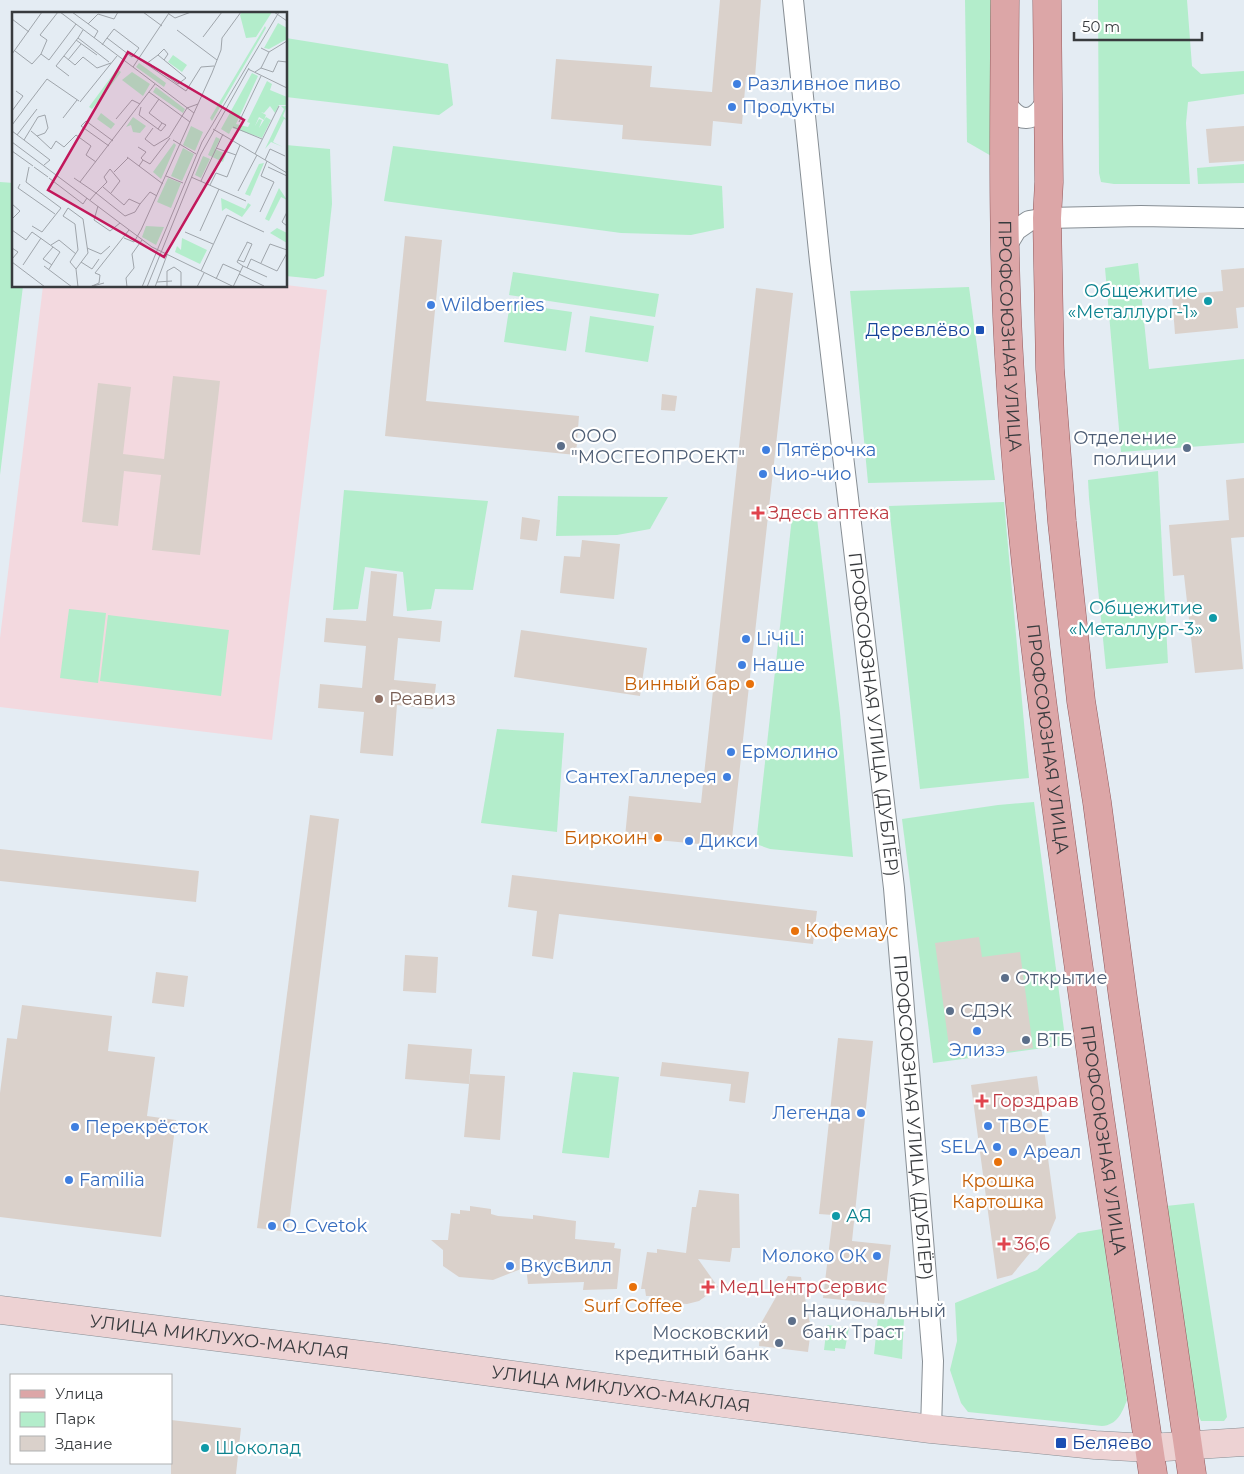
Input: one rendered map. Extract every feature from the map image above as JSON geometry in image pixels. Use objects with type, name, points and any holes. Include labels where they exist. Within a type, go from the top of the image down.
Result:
[{"type":"main road","name":"ПРОФСОЮЗНАЯ УЛИЦА","points":[[1005,0],[1005,248],[1010,370],[1019,494],[1053,788],[1095,1092],[1151,1461]]},
{"type":"main road","name":"ПРОФСОЮЗНАЯ УЛИЦА","points":[[1047,0],[1049,182],[1047,218],[1050,369],[1062,522],[1082,701],[1192,1474]]},
{"type":"main road","name":"УЛИЦА МИКЛУХО-МАКЛАЯ","points":[[0,1310],[376,1356],[931,1429],[1095,1445],[1151,1461],[1188,1445],[1244,1442]]},
{"type":"street","name":"ПРОФСОЮЗНАЯ УЛИЦА (ДУБЛЁР)","points":[[793,0],[820,261],[894,888],[933,1361],[931,1429]]},
{"type":"street","points":[[1004,99],[1014,114],[1022,119],[1030,119],[1044,107],[1048,98]]},
{"type":"street","points":[[1005,248],[1016,230],[1029,221],[1047,218],[1141,216],[1244,218]]},
{"type":"shaded area","points":[[288,285],[327,290],[272,740],[0,707],[0,638],[43,288],[288,288]]},
{"type":"green space","points":[[965,0],[994,0],[993,157],[967,142]]},
{"type":"green space","points":[[1098,0],[1187,0],[1192,66],[1201,74],[1244,71],[1244,94],[1188,102],[1186,123],[1190,184],[1114,184],[1101,182],[1099,173]]},
{"type":"green space","points":[[288,38],[448,64],[453,105],[439,115],[288,97]]},
{"type":"green space","points":[[288,145],[330,149],[332,204],[324,276],[316,279],[288,276]]},
{"type":"green space","points":[[393,146],[722,186],[724,228],[691,235],[621,233],[384,201]]},
{"type":"green space","points":[[1244,164],[1244,183],[1198,184],[1197,168]]},
{"type":"green space","points":[[0,182],[12,183],[12,288],[23,288],[0,475]]},
{"type":"green space","points":[[1138,263],[1149,369],[1244,359],[1244,443],[1121,452],[1105,268]]},
{"type":"green space","points":[[513,272],[659,294],[655,317],[509,295]]},
{"type":"green space","points":[[969,287],[995,480],[868,483],[850,291]]},
{"type":"green space","points":[[510,303],[572,312],[566,351],[504,342]]},
{"type":"green space","points":[[590,316],[654,326],[648,362],[585,352]]},
{"type":"green space","points":[[1158,471],[1168,663],[1106,669],[1088,480]]},
{"type":"green space","points":[[344,490],[488,501],[473,590],[435,589],[431,609],[407,611],[403,572],[365,567],[358,609],[333,610]]},
{"type":"green space","points":[[558,496],[668,497],[650,529],[617,535],[556,536]]},
{"type":"green space","points":[[1004,502],[1029,778],[920,789],[889,506]]},
{"type":"green space","points":[[793,508],[817,518],[840,713],[853,857],[770,849],[756,844]]},
{"type":"green space","points":[[69,609],[106,613],[98,683],[60,678]]},
{"type":"green space","points":[[108,615],[229,630],[221,696],[100,681]]},
{"type":"green space","points":[[497,729],[564,733],[557,832],[481,823]]},
{"type":"green space","points":[[1034,802],[1066,1045],[933,1063],[902,819],[998,805]]},
{"type":"green space","points":[[573,1072],[619,1077],[609,1158],[562,1153]]},
{"type":"green space","points":[[1194,1203],[1227,1417],[1224,1421],[1201,1421],[1196,1410],[1166,1206]]},
{"type":"green space","points":[[1102,1229],[1127,1400],[1118,1418],[1112,1423],[1102,1426],[968,1412],[961,1403],[950,1370],[957,1341],[955,1303],[1037,1270],[1078,1233]]},
{"type":"green space","points":[[878,1317],[904,1318],[902,1359],[874,1354]]},
{"type":"green space","points":[[827,1325],[849,1328],[845,1349],[835,1348],[835,1351],[824,1350]]},
{"type":"building","points":[[720,0],[761,0],[755,77],[746,77],[742,124],[713,121],[711,146],[622,139],[623,125],[551,119],[556,59],[652,66],[650,87],[712,92]]},
{"type":"building","points":[[1244,126],[1244,161],[1209,163],[1206,129]]},
{"type":"building","points":[[405,236],[442,240],[426,401],[579,416],[576,455],[385,436]]},
{"type":"building","name":"Общежитие «Металлург-1»","points":[[1244,268],[1244,307],[1236,308],[1238,328],[1175,334],[1172,295],[1223,291],[1221,270]]},
{"type":"building","points":[[756,288],[793,293],[731,847],[625,837],[629,796],[701,803]]},
{"type":"building","points":[[173,376],[220,381],[200,555],[152,550],[161,475],[124,471],[118,526],[82,522],[98,383],[131,387],[123,454],[164,459]]},
{"type":"building","points":[[662,394],[677,396],[675,411],[661,410]]},
{"type":"building","name":"Общежитие «Металлург-3»","points":[[1244,478],[1244,537],[1231,538],[1243,669],[1195,673],[1184,575],[1173,576],[1169,525],[1229,520],[1226,480]]},
{"type":"building","points":[[522,517],[540,520],[537,541],[520,539]]},
{"type":"building","points":[[582,540],[620,544],[614,599],[560,593],[564,556],[580,557]]},
{"type":"building","points":[[371,571],[397,574],[393,616],[442,621],[440,642],[398,638],[394,680],[436,684],[433,709],[397,705],[393,756],[360,753],[364,712],[318,708],[320,684],[362,688],[366,646],[324,642],[326,618],[366,621]]},
{"type":"building","points":[[521,630],[647,648],[640,696],[514,677]]},
{"type":"building","points":[[310,815],[339,819],[288,1232],[257,1228]]},
{"type":"building","points":[[0,849],[199,871],[196,902],[0,881]]},
{"type":"building","points":[[512,875],[817,911],[813,944],[559,914],[553,959],[532,956],[537,911],[508,907]]},
{"type":"building","points":[[979,937],[982,957],[1020,952],[1033,1048],[986,1055],[985,1049],[950,1054],[935,943]]},
{"type":"building","points":[[405,955],[438,957],[436,993],[403,991]]},
{"type":"building","points":[[156,972],[188,976],[184,1007],[152,1003]]},
{"type":"building","points":[[22,1005],[112,1016],[108,1051],[155,1057],[147,1116],[176,1120],[161,1237],[0,1217],[0,1093],[7,1038],[17,1039]]},
{"type":"building","points":[[838,1038],[873,1041],[852,1241],[891,1245],[884,1304],[823,1298],[833,1215],[819,1214]]},
{"type":"building","points":[[408,1044],[472,1049],[469,1084],[405,1079]]},
{"type":"building","points":[[662,1062],[749,1072],[745,1103],[729,1101],[731,1084],[660,1076]]},
{"type":"building","points":[[470,1074],[505,1076],[500,1140],[464,1137]]},
{"type":"building","name":"Ареал","points":[[1037,1076],[1056,1218],[1042,1251],[1030,1253],[1012,1275],[997,1279],[971,1085]]},
{"type":"building","points":[[699,1190],[739,1194],[740,1248],[732,1248],[730,1262],[698,1259],[718,1287],[699,1301],[687,1304],[673,1303],[659,1301],[657,1296],[646,1296],[645,1289],[641,1289],[647,1252],[657,1253],[657,1249],[686,1253],[692,1207],[696,1207]]},
{"type":"building","points":[[470,1206],[491,1209],[491,1214],[498,1216],[533,1219],[533,1215],[576,1221],[575,1239],[615,1243],[614,1248],[621,1249],[617,1289],[583,1290],[584,1282],[528,1284],[526,1267],[493,1280],[459,1277],[443,1266],[443,1250],[431,1240],[448,1240],[451,1213],[460,1214],[460,1210],[470,1211]]},
{"type":"building","points":[[788,1276],[801,1277],[811,1329],[808,1352],[759,1346],[760,1325]]},
{"type":"building","name":"Шоколад","points":[[172,1420],[241,1428],[236,1474],[171,1474]]},
{"type":"place","name":"Разливное пиво","points":[[737,84]]},
{"type":"place","name":"Продукты","points":[[732,107]]},
{"type":"place","name":"Общежитие «Металлург-1»","points":[[1208,301]]},
{"type":"place","name":"Wildberries","points":[[431,305]]},
{"type":"place","name":"Деревлёво","points":[[980,330]]},
{"type":"place","name":"ООО \"МОСГЕОПРОЕКТ\"","points":[[561,446]]},
{"type":"place","name":"Отделение полиции","points":[[1187,448]]},
{"type":"place","name":"Пятёрочка","points":[[766,450]]},
{"type":"place","name":"Чио-чио","points":[[763,474]]},
{"type":"place","name":"Здесь аптека","points":[[758,513]]},
{"type":"place","name":"Общежитие «Металлург-3»","points":[[1213,618]]},
{"type":"place","name":"LiЧiLi","points":[[746,639]]},
{"type":"place","name":"Наше","points":[[742,665]]},
{"type":"place","name":"Винный бар","points":[[750,684]]},
{"type":"place","name":"Реавиз","points":[[379,699]]},
{"type":"place","name":"Ермолино","points":[[731,752]]},
{"type":"place","name":"СантехГаллерея","points":[[727,777]]},
{"type":"place","name":"Биркоин","points":[[658,838]]},
{"type":"place","name":"Дикси","points":[[689,841]]},
{"type":"place","name":"Кофемаус","points":[[795,931]]},
{"type":"place","name":"Открытие","points":[[1005,978]]},
{"type":"place","name":"СДЭК","points":[[950,1011]]},
{"type":"place","name":"Элизэ","points":[[977,1031]]},
{"type":"place","name":"ВТБ","points":[[1026,1040]]},
{"type":"place","name":"Горздрав","points":[[982,1101]]},
{"type":"place","name":"Легенда","points":[[861,1113]]},
{"type":"place","name":"ТВОЕ","points":[[988,1126]]},
{"type":"place","name":"Перекрёсток","points":[[75,1127]]},
{"type":"place","name":"SELA","points":[[997,1147]]},
{"type":"place","name":"Ареал","points":[[1013,1152]]},
{"type":"place","name":"Крошка Картошка","points":[[998,1162]]},
{"type":"place","name":"Familia","points":[[69,1180]]},
{"type":"place","name":"АЯ","points":[[836,1216]]},
{"type":"place","name":"O_Cvetok","points":[[272,1226]]},
{"type":"place","name":"36,6","points":[[1004,1244]]},
{"type":"place","name":"Молоко ОК","points":[[877,1256]]},
{"type":"place","name":"ВкусВилл","points":[[510,1266]]},
{"type":"place","name":"Surf Coffee","points":[[633,1287]]},
{"type":"place","name":"МедЦентрСервис","points":[[708,1287]]},
{"type":"place","name":"Национальный банк Траст","points":[[792,1321]]},
{"type":"place","name":"Московский кредитный банк","points":[[779,1343]]},
{"type":"place","name":"Беляево","points":[[1061,1443]]},
{"type":"place","name":"Шоколад","points":[[205,1448]]}]
